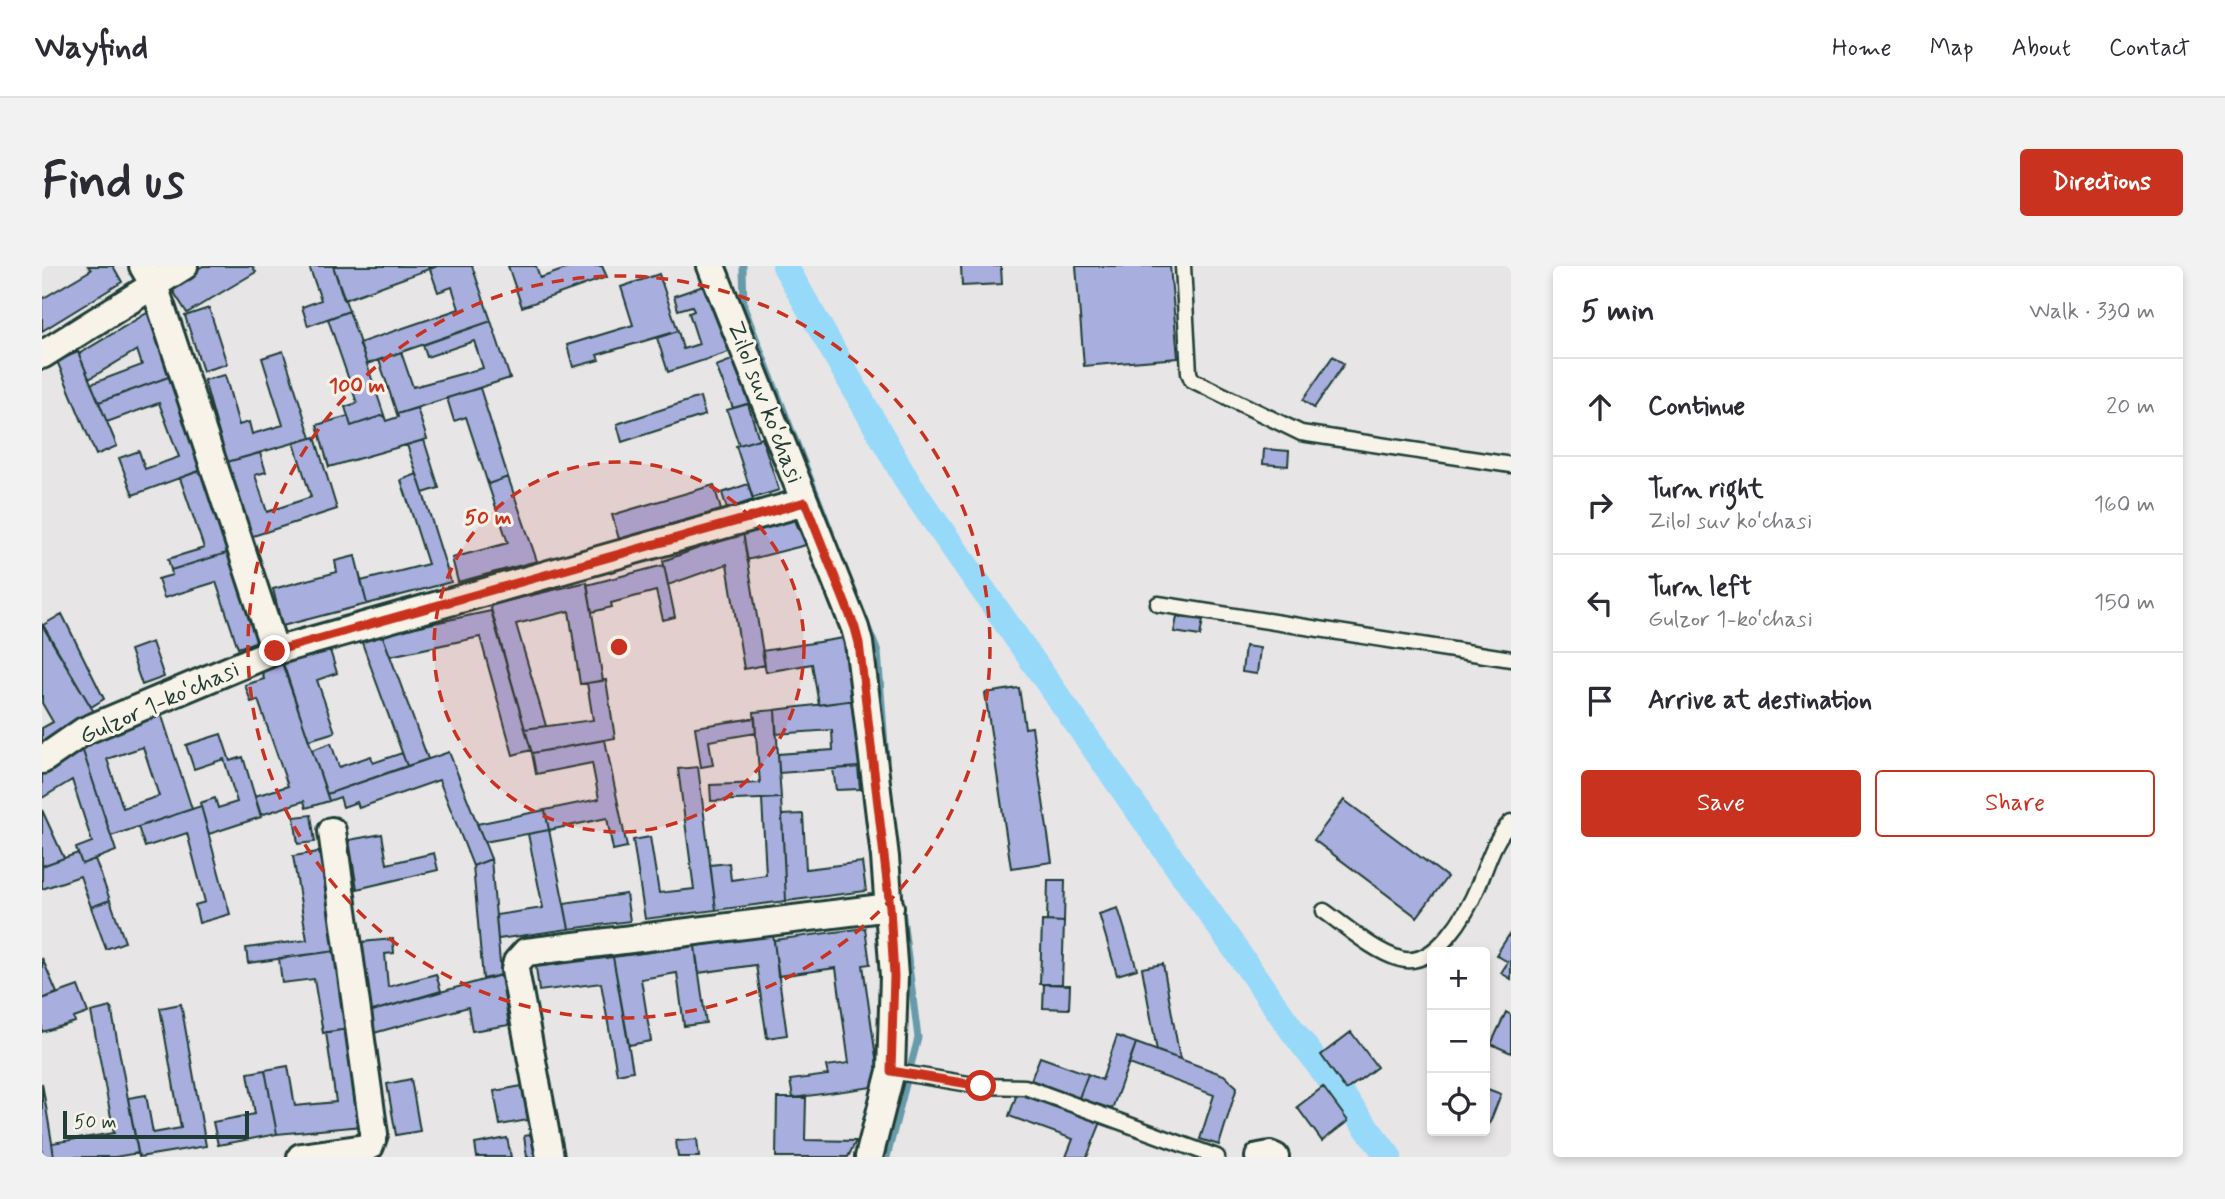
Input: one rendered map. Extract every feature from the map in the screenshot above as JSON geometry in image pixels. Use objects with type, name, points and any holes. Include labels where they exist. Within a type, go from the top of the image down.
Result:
[{"type":"street","points":[[42,355],[149,275],[184,266]]},
{"type":"street","name":"Zilol suv koʻchasi","points":[[711,266],[859,643],[890,907],[894,976],[894,1071],[869,1157]]},
{"type":"street","points":[[149,275],[275,651]]},
{"type":"street","name":"Gulzor 1-koʻchasi","points":[[42,760],[84,731],[275,651],[805,502]]},
{"type":"street","points":[[301,1157],[370,1146],[374,1135],[332,831]]},
{"type":"street","points":[[550,1157],[515,970],[517,962],[526,952],[890,907]]},
{"type":"street","points":[[1259,1157],[1275,1157]]},
{"type":"lane","points":[[1182,266],[1189,373],[1192,380],[1301,433],[1511,465]]},
{"type":"lane","points":[[1158,604],[1511,659]]},
{"type":"lane","points":[[1324,911],[1384,952],[1403,960],[1419,959],[1438,947],[1457,926],[1478,888],[1497,839],[1511,822]]},
{"type":"lane","points":[[894,1071],[981,1086],[1025,1087],[1217,1157]]},
{"type":"building","points":[[88,266],[113,266],[122,282],[42,331],[42,299],[91,270]]},
{"type":"building","points":[[203,266],[252,266],[256,272],[187,313],[170,286]]},
{"type":"building","points":[[309,266],[333,266],[349,311],[308,326],[302,307],[321,300]]},
{"type":"building","points":[[333,266],[437,266],[344,300]]},
{"type":"building","points":[[437,266],[472,266],[491,321],[367,364],[359,343],[459,309],[452,287],[438,292],[430,269]]},
{"type":"building","points":[[508,266],[536,266],[540,278],[574,266],[602,266],[607,277],[522,307]]},
{"type":"building","points":[[961,266],[1001,266],[1002,284],[962,286]]},
{"type":"building","points":[[1076,266],[1170,266],[1178,358],[1084,366]]},
{"type":"building","points":[[659,274],[678,331],[597,355],[599,360],[573,367],[567,345],[633,325],[621,287]]},
{"type":"building","points":[[706,285],[732,351],[668,372],[657,338],[678,331],[683,349],[699,344],[689,313],[694,311],[692,306],[678,310],[674,296]]},
{"type":"building","points":[[209,308],[227,364],[203,371],[185,316]]},
{"type":"building","points":[[152,310],[174,375],[99,402],[91,384],[142,365],[137,350],[89,379],[79,354]]},
{"type":"building","points":[[349,311],[384,415],[351,426],[345,407],[357,403],[328,319]]},
{"type":"building","points":[[491,321],[510,378],[397,414],[379,360],[401,352],[413,387],[483,368],[474,341],[427,357],[423,345]]},
{"type":"building","points":[[283,351],[311,438],[227,462],[204,380],[225,375],[239,425],[249,422],[252,434],[283,425],[262,358]]},
{"type":"building","points":[[78,352],[117,446],[96,455],[57,361]]},
{"type":"building","points":[[1333,356],[1344,364],[1314,408],[1303,400]]},
{"type":"building","points":[[734,359],[750,403],[733,408],[716,366]]},
{"type":"building","points":[[174,375],[207,468],[133,495],[119,458],[139,451],[145,469],[179,457],[159,403],[107,422],[99,402]]},
{"type":"building","points":[[480,388],[508,477],[488,484],[466,417],[454,421],[447,398]]},
{"type":"building","points":[[700,397],[705,415],[622,442],[617,424]]},
{"type":"building","points":[[748,404],[759,439],[739,445],[727,410]]},
{"type":"building","points":[[417,408],[427,439],[329,467],[317,425],[348,416],[351,426],[384,415],[386,421],[398,417],[397,414]]},
{"type":"building","points":[[315,437],[337,509],[250,537],[227,462],[260,453],[266,472],[255,475],[267,512],[311,497],[294,443]]},
{"type":"building","points":[[762,438],[779,490],[753,498],[736,446]]},
{"type":"building","points":[[424,440],[439,488],[423,493],[407,445]]},
{"type":"building","points":[[1264,449],[1289,451],[1288,466],[1263,464]]},
{"type":"building","points":[[205,469],[233,551],[171,570],[168,559],[204,548],[180,478]]},
{"type":"building","points":[[417,474],[451,582],[367,604],[361,581],[428,564],[401,480]]},
{"type":"building","points":[[508,477],[537,561],[458,582],[452,558],[508,543],[488,484]]},
{"type":"building","points":[[748,484],[753,500],[727,509],[722,493]]},
{"type":"building","points":[[714,485],[721,510],[619,539],[612,515]]},
{"type":"building","points":[[794,518],[806,545],[747,560],[743,532]]},
{"type":"building","points":[[743,532],[765,665],[744,669],[727,564],[668,585],[663,561]]},
{"type":"building","points":[[233,551],[263,639],[238,648],[216,582],[164,598],[158,579],[172,575],[171,570]]},
{"type":"building","points":[[355,556],[367,604],[282,626],[273,589],[337,572],[335,561]]},
{"type":"building","points":[[664,565],[675,617],[663,620],[656,591],[611,603],[612,607],[592,612],[587,585]]},
{"type":"building","points":[[587,582],[603,681],[580,684],[569,611],[516,624],[546,726],[525,729],[490,605]]},
{"type":"building","points":[[491,611],[531,750],[513,755],[480,637],[390,656],[382,634]]},
{"type":"building","points":[[62,614],[104,699],[91,707],[43,625]]},
{"type":"building","points":[[1177,617],[1203,620],[1200,636],[1174,632]]},
{"type":"building","points":[[42,625],[97,717],[42,749],[42,728],[53,722],[42,703]]},
{"type":"building","points":[[382,634],[428,759],[407,766],[361,640]]},
{"type":"building","points":[[844,638],[856,700],[819,705],[812,664],[766,672],[762,651]]},
{"type":"building","points":[[152,642],[164,677],[142,685],[130,650]]},
{"type":"building","points":[[1245,646],[1260,648],[1257,674],[1242,672]]},
{"type":"building","points":[[329,647],[337,673],[317,680],[335,732],[309,740],[282,663]]},
{"type":"building","points":[[281,657],[329,801],[306,808],[304,801],[261,815],[255,796],[288,786],[258,700],[251,702],[245,685],[264,679],[260,665]]},
{"type":"building","points":[[606,680],[615,738],[532,753],[525,729],[593,720],[587,683]]},
{"type":"building","points":[[1019,688],[1025,728],[1032,727],[1052,862],[1011,868],[985,693]]},
{"type":"building","points":[[856,700],[862,767],[779,773],[778,754],[833,750],[832,730],[776,734],[775,710]]},
{"type":"building","points":[[160,710],[192,809],[111,836],[80,742]],"holes":[[[143,747],[159,796],[123,808],[107,759]]]},
{"type":"building","points":[[775,710],[781,798],[711,801],[710,785],[760,783],[754,712]]},
{"type":"building","points":[[755,718],[756,733],[709,741],[713,765],[701,767],[695,727]]},
{"type":"building","points":[[221,734],[230,761],[243,757],[261,817],[209,834],[200,803],[215,798],[218,808],[237,802],[224,759],[194,769],[186,745]]},
{"type":"building","points":[[605,740],[627,847],[613,850],[607,818],[549,830],[545,810],[599,799],[592,763],[536,774],[532,753]]},
{"type":"building","points":[[331,743],[339,767],[371,756],[373,763],[402,753],[407,766],[327,794],[312,750]]},
{"type":"building","points":[[81,745],[116,851],[82,864],[76,848],[92,842],[72,780],[42,798],[42,769]]},
{"type":"building","points":[[449,752],[491,859],[473,866],[439,780],[359,808],[357,802],[343,807],[340,797],[329,801],[327,794]]},
{"type":"building","points":[[698,767],[716,910],[645,919],[633,840],[650,837],[659,893],[694,889],[678,769]]},
{"type":"building","points":[[858,767],[860,789],[836,790],[833,769]]},
{"type":"building","points":[[781,798],[786,901],[716,910],[710,865],[729,863],[731,880],[766,875],[762,799]]},
{"type":"building","points":[[1344,800],[1447,877],[1417,917],[1314,840]]},
{"type":"building","points":[[201,806],[230,914],[199,923],[195,905],[205,902],[187,833],[145,847],[138,827]]},
{"type":"building","points":[[42,810],[64,858],[42,866]]},
{"type":"building","points":[[545,810],[549,830],[484,842],[477,824]]},
{"type":"building","points":[[803,814],[806,869],[862,862],[866,891],[786,901],[782,815]]},
{"type":"building","points":[[311,815],[315,842],[298,844],[294,817]]},
{"type":"building","points":[[549,830],[569,929],[498,939],[496,915],[543,908],[528,834]]},
{"type":"building","points":[[382,834],[387,864],[434,853],[438,870],[357,889],[349,840]]},
{"type":"building","points":[[319,852],[336,951],[248,963],[246,948],[307,940],[293,856]]},
{"type":"building","points":[[78,853],[82,864],[95,859],[110,900],[91,907],[80,876],[42,889],[42,866]]},
{"type":"building","points":[[491,859],[501,975],[483,979],[473,866]]},
{"type":"building","points":[[1048,880],[1065,880],[1064,922],[1047,921]]},
{"type":"building","points":[[626,894],[630,921],[569,929],[564,903]]},
{"type":"building","points":[[110,900],[125,942],[106,949],[91,907]]},
{"type":"building","points":[[1118,908],[1137,969],[1117,975],[1099,914]]},
{"type":"building","points":[[1042,921],[1064,922],[1062,984],[1040,984]]},
{"type":"building","points":[[865,928],[870,964],[863,965],[880,1086],[793,1098],[790,1080],[828,1075],[826,1066],[849,1063],[836,968],[778,976],[774,940]]},
{"type":"building","points":[[1511,932],[1511,979],[1501,973],[1508,962],[1496,955]]},
{"type":"building","points":[[773,935],[787,1035],[767,1038],[756,965],[698,973],[695,946]]},
{"type":"building","points":[[393,939],[394,953],[385,954],[388,987],[436,974],[441,991],[369,1012],[362,942]]},
{"type":"building","points":[[695,946],[706,1023],[684,1026],[677,973],[641,979],[651,1041],[629,1045],[613,957]]},
{"type":"building","points":[[336,951],[348,1029],[323,1033],[314,979],[282,983],[279,958]]},
{"type":"building","points":[[613,957],[633,1071],[617,1074],[601,983],[539,991],[536,967]]},
{"type":"building","points":[[42,958],[57,993],[42,999]]},
{"type":"building","points":[[1163,964],[1180,1059],[1157,1051],[1142,968]]},
{"type":"building","points":[[501,975],[509,1025],[472,1031],[468,1007],[374,1033],[369,1012]]},
{"type":"building","points":[[1044,984],[1070,985],[1069,1009],[1043,1008]]},
{"type":"building","points":[[78,986],[88,1013],[74,1018],[75,1022],[42,1032],[42,999]]},
{"type":"building","points":[[181,1004],[206,1146],[139,1157],[128,1098],[146,1095],[153,1133],[181,1128],[160,1008]]},
{"type":"building","points":[[111,1007],[138,1153],[115,1157],[54,1157],[52,1143],[114,1133],[91,1012]]},
{"type":"building","points":[[1506,1012],[1511,1015],[1511,1053],[1491,1044]]},
{"type":"building","points":[[348,1029],[362,1126],[277,1134],[265,1070],[288,1066],[295,1106],[336,1102],[326,1032]]},
{"type":"building","points":[[1351,1032],[1377,1067],[1346,1090],[1321,1055]]},
{"type":"building","points":[[1117,1036],[1136,1043],[1112,1109],[1079,1098],[1088,1074],[1102,1080]]},
{"type":"building","points":[[1136,1043],[1224,1075],[1237,1087],[1219,1145],[1200,1139],[1214,1095],[1129,1064]]},
{"type":"building","points":[[1040,1057],[1088,1074],[1079,1098],[1031,1080]]},
{"type":"building","points":[[265,1070],[277,1134],[218,1145],[213,1122],[255,1114],[248,1073]]},
{"type":"building","points":[[411,1079],[420,1131],[396,1135],[387,1084]]},
{"type":"building","points":[[42,1083],[52,1143],[54,1157],[42,1157]]},
{"type":"building","points":[[522,1086],[528,1120],[500,1125],[494,1091]]},
{"type":"building","points":[[1323,1087],[1348,1121],[1322,1141],[1297,1107]]},
{"type":"building","points":[[1490,1090],[1501,1094],[1490,1122]]},
{"type":"building","points":[[1018,1091],[1101,1122],[1087,1157],[1066,1157],[1073,1139],[1009,1116]]},
{"type":"building","points":[[777,1098],[806,1098],[805,1140],[856,1141],[848,1157],[776,1157]]},
{"type":"building","points":[[542,1133],[546,1157],[527,1157],[524,1136]]},
{"type":"building","points":[[507,1138],[511,1157],[477,1157],[475,1144]]},
{"type":"building","points":[[697,1139],[699,1157],[678,1157],[676,1141]]},
{"type":"waterway","points":[[743,266],[744,307],[831,532]]},
{"type":"waterway","points":[[785,266],[910,486],[1292,1030],[1389,1157]]},
{"type":"waterway","points":[[867,625],[878,652],[886,758]]},
{"type":"waterway","points":[[887,1157],[918,1038],[901,902]]},
{"type":"route","points":[[275,651],[805,502],[859,643],[890,907],[894,976],[891,1071],[981,1086]]}]
